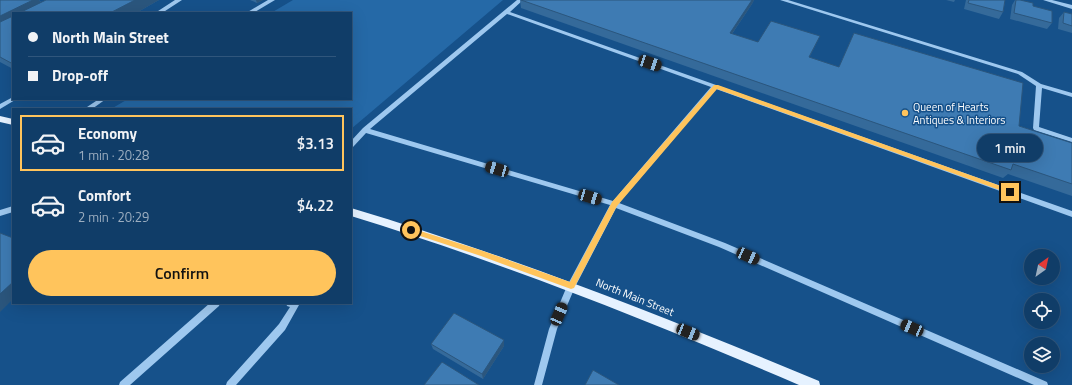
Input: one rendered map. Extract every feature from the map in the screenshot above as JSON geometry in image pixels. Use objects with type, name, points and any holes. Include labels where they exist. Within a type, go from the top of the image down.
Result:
[{"type":"main road","points":[[0,118],[12,122]]},
{"type":"main road","name":"North Main Street","points":[[352,212],[483,254],[571,286],[703,338],[814,385]]},
{"type":"street","points":[[160,12],[179,0]]},
{"type":"street","points":[[251,12],[272,0]]},
{"type":"street","points":[[352,144],[365,130],[520,0]]},
{"type":"street","points":[[783,0],[1020,73],[1039,85],[1072,95]]},
{"type":"street","points":[[1046,0],[1072,6]]},
{"type":"street","points":[[506,12],[1072,214]]},
{"type":"street","points":[[1039,85],[1036,128],[1072,140]]},
{"type":"street","points":[[538,385],[553,329],[571,286],[614,204],[716,86]]},
{"type":"street","points":[[0,107],[12,100]]},
{"type":"street","points":[[90,108],[102,100]]},
{"type":"street","points":[[365,130],[614,204],[722,245],[1044,385]]},
{"type":"street","points":[[0,213],[12,209]]},
{"type":"street","points":[[123,385],[215,304]]},
{"type":"street","points":[[230,385],[282,327],[295,305],[292,304]]},
{"type":"shaded area","points":[[293,0],[503,0],[352,128],[352,108],[113,108],[126,100],[352,100],[352,12],[273,12]]},
{"type":"building","points":[[0,0],[33,0],[0,16]]},
{"type":"building","points":[[46,0],[135,0],[112,12],[21,12]]},
{"type":"building","points":[[521,0],[752,0],[730,33],[758,42],[771,21],[820,36],[809,57],[839,67],[854,33],[1023,83],[1019,126],[1072,143],[1072,184],[1013,164],[1011,170]]},
{"type":"building","points":[[969,0],[1005,0],[1003,12],[968,3]]},
{"type":"building","points":[[1016,0],[1033,3],[1033,6],[1052,11],[1052,23],[1014,13]]},
{"type":"building","points":[[1064,12],[1072,14],[1072,26],[1063,23]]},
{"type":"building","points":[[12,16],[12,63],[0,57],[0,22]]},
{"type":"building","points":[[0,233],[12,238],[12,283],[0,294]]},
{"type":"building","points":[[454,313],[504,340],[482,374],[431,344]]},
{"type":"building","points":[[442,362],[479,385],[424,385]]},
{"type":"building","points":[[593,370],[619,385],[585,385]]},
{"type":"place","name":"Queen of Hearts Antiques & Interiors","points":[[905,113]]},
{"type":"route","points":[[411,230],[571,286],[614,204],[716,86],[1010,192]]}]
